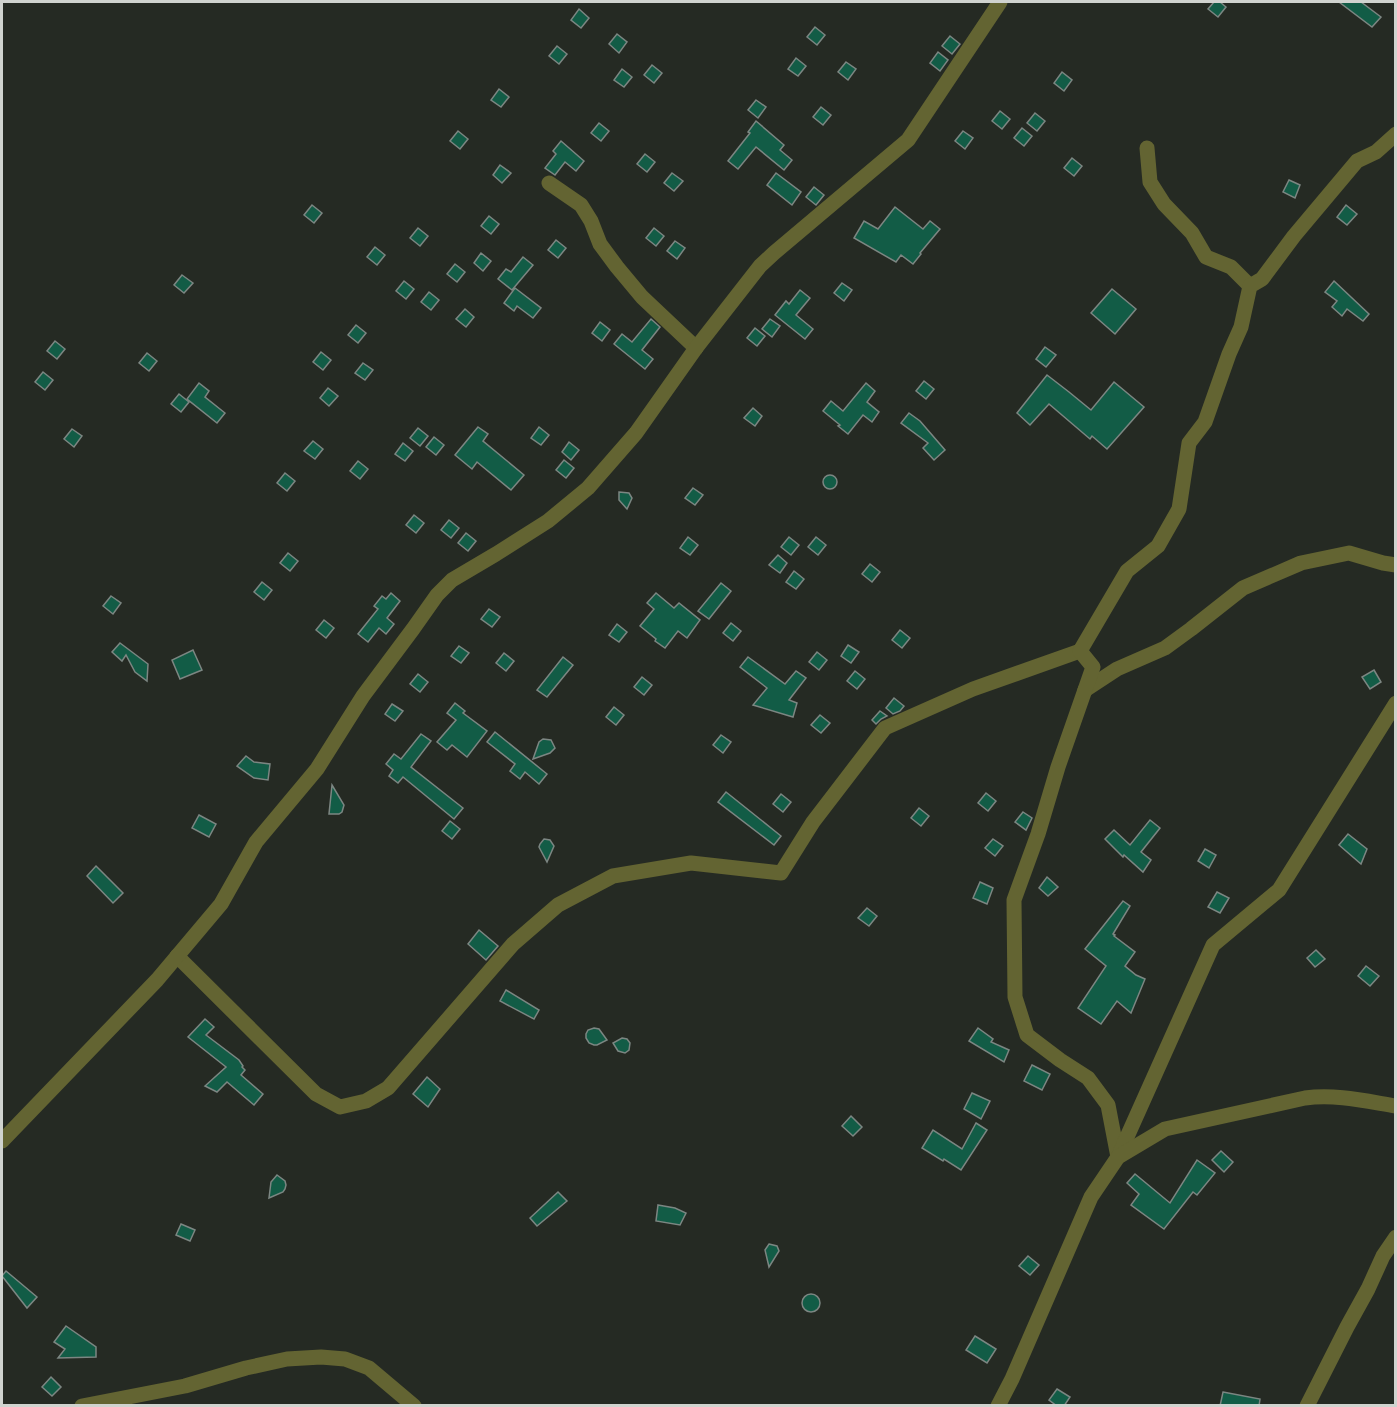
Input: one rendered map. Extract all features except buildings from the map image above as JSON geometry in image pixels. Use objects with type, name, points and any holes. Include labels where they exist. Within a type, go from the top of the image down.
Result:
[{"type":"street","points":[[2,1142],[157,980],[221,904],[256,842],[317,769],[363,696],[436,595],[452,580],[548,521],[588,488],[636,433],[696,348],[760,266],[908,140],[1000,2]]},
{"type":"street","points":[[1250,285],[1262,279],[1294,236],[1358,161],[1376,152],[1395,134]]},
{"type":"street","points":[[1147,148],[1150,182],[1164,204],[1192,233],[1206,257],[1231,267],[1250,285]]},
{"type":"street","points":[[549,183],[580,205],[591,221],[600,244],[617,267],[642,297],[696,348]]},
{"type":"street","points":[[177,956],[316,1094],[340,1107],[366,1101],[388,1088],[513,944],[558,905],[614,876],[691,863],[781,873],[813,822],[885,728],[973,689],[1080,651],[1126,571],[1158,546],[1179,508],[1189,443],[1206,422],[1229,354],[1241,327],[1250,285]]},
{"type":"street","points":[[1085,690],[1117,669],[1165,648],[1244,588],[1301,563],[1349,553],[1395,565]]},
{"type":"street","points":[[1080,651],[1093,667],[1014,900],[1014,997],[1027,1035],[1088,1078],[1108,1105],[1118,1157]]},
{"type":"street","points":[[998,1406],[1012,1379],[1091,1197],[1118,1157],[1213,945],[1279,890],[1395,703]]},
{"type":"street","points":[[1118,1157],[1165,1129],[1305,1098],[1335,1096],[1395,1106]]},
{"type":"street","points":[[1307,1406],[1383,1256],[1395,1237]]},
{"type":"street","points":[[82,1406],[185,1386],[287,1359],[321,1357],[345,1359],[369,1368],[414,1406]]}]
